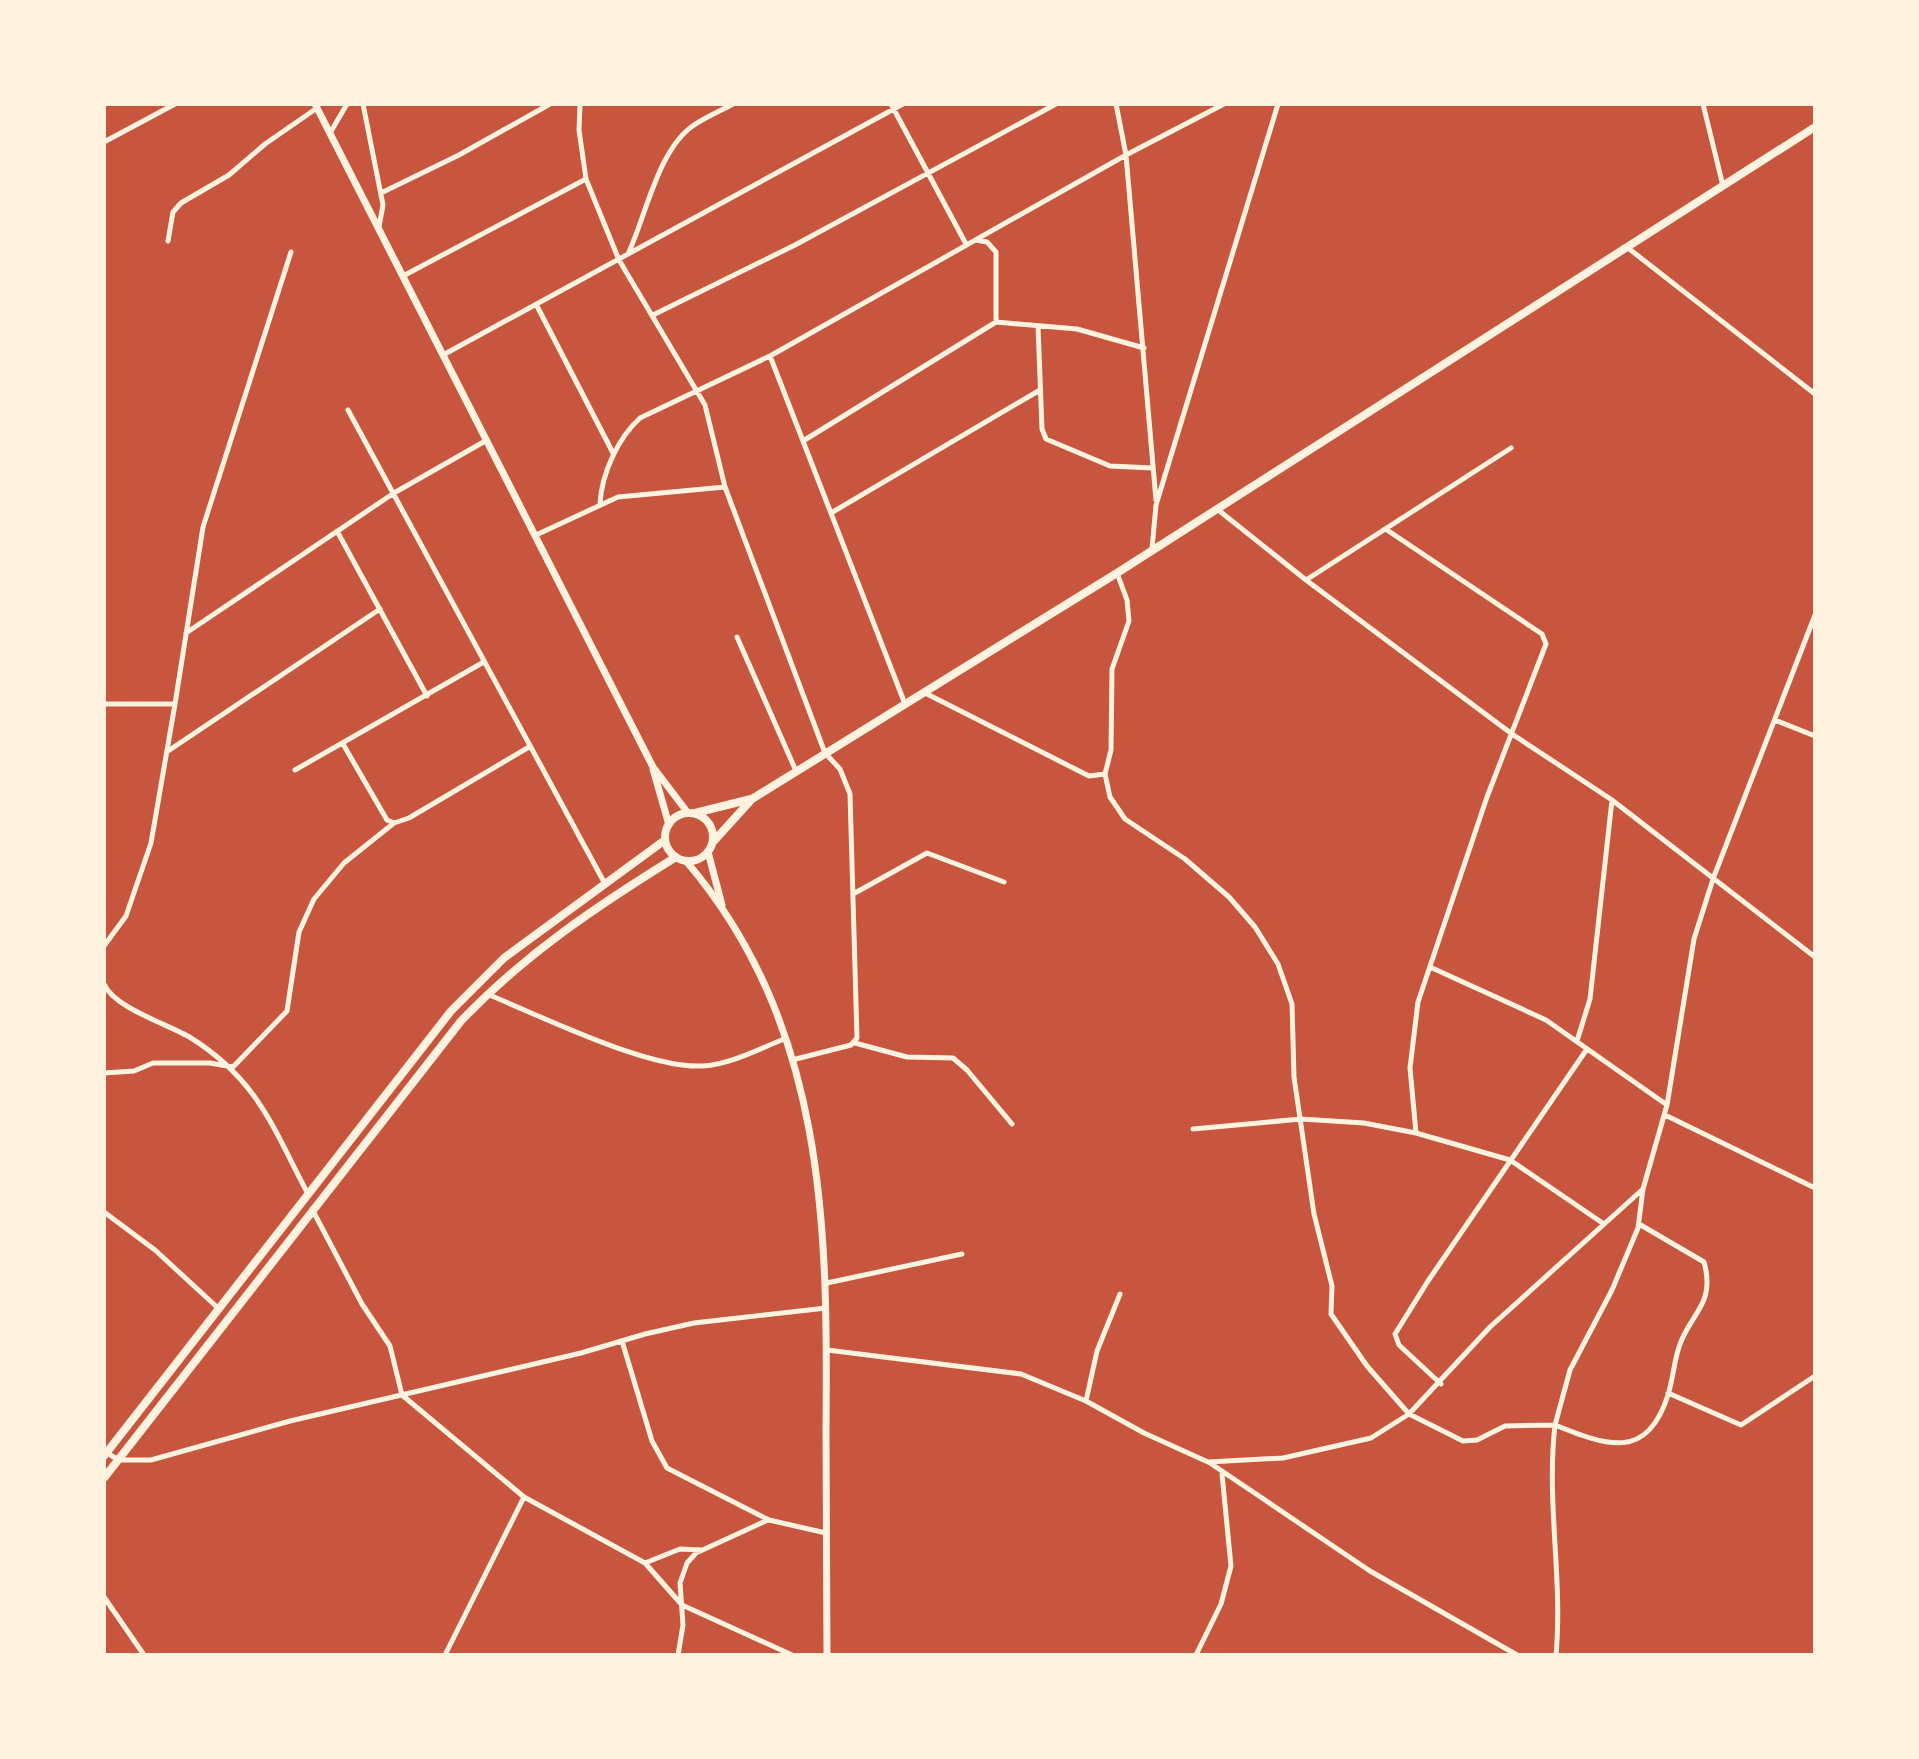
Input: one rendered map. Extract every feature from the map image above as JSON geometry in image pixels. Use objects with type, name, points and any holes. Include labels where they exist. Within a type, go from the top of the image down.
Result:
[{"type":"highway","points":[[665,840],[676,857],[686,861],[697,860],[708,852],[713,842],[752,799],[1117,573],[1815,127]]},
{"type":"highway","points":[[106,1455],[432,1033],[470,990],[504,958],[665,840],[669,825],[678,816],[752,799]]},
{"type":"highway","points":[[691,813],[709,824],[713,842]]},
{"type":"highway","points":[[104,1478],[443,1042],[487,994],[567,926],[676,857]]},
{"type":"main road","points":[[316,106],[653,767],[669,825]]},
{"type":"main road","points":[[653,767],[691,813]]},
{"type":"main road","points":[[708,852],[723,907]]},
{"type":"main road","points":[[686,861],[723,907],[755,964],[792,1060],[816,1162],[827,1283],[827,1655]]},
{"type":"street","points":[[104,142],[175,104]]},
{"type":"street","points":[[329,133],[347,104]]},
{"type":"street","points":[[363,104],[381,193],[383,213],[379,227]]},
{"type":"street","points":[[381,193],[459,155],[550,104]]},
{"type":"street","points":[[580,104],[579,130],[586,179],[619,260],[711,421],[725,487],[825,753],[840,769],[850,794],[855,893],[855,1043]]},
{"type":"street","points":[[627,255],[658,179],[677,142],[692,126],[733,104]]},
{"type":"street","points":[[442,356],[892,107],[903,104]]},
{"type":"street","points":[[653,315],[927,175],[1056,104]]},
{"type":"street","points":[[1116,104],[1126,155],[1154,468],[1156,505],[1152,550]]},
{"type":"street","points":[[600,503],[614,454],[640,418],[770,356],[1126,155],[1224,104]]},
{"type":"street","points":[[1156,505],[1278,104]]},
{"type":"street","points":[[1703,104],[1723,187]]},
{"type":"street","points":[[168,241],[175,207],[229,175],[316,106]]},
{"type":"street","points":[[892,107],[966,244]]},
{"type":"street","points":[[402,277],[586,179]]},
{"type":"street","points":[[975,239],[987,242],[996,252],[996,322]]},
{"type":"street","points":[[1628,248],[1815,394]]},
{"type":"street","points":[[104,946],[126,916],[147,857],[168,751],[203,527],[291,252]]},
{"type":"street","points":[[537,306],[614,454]]},
{"type":"street","points":[[803,441],[996,322],[1110,336],[1144,348]]},
{"type":"street","points":[[1038,326],[1042,429],[1046,439],[1110,466],[1154,468]]},
{"type":"street","points":[[770,356],[905,704]]},
{"type":"street","points":[[831,513],[1040,390]]},
{"type":"street","points":[[348,410],[482,663],[604,882]]},
{"type":"street","points":[[186,633],[394,493],[487,440]]},
{"type":"street","points":[[1306,580],[1511,448]]},
{"type":"street","points":[[536,535],[600,503],[631,494],[725,487]]},
{"type":"street","points":[[1216,508],[1306,580],[1512,734],[1612,800],[1815,957]]},
{"type":"street","points":[[1387,530],[1542,634],[1545,650],[1430,967],[1411,1039],[1410,1068],[1416,1133]]},
{"type":"street","points":[[337,531],[427,696]]},
{"type":"street","points":[[1117,573],[1127,600],[1129,621],[1112,669],[1111,750],[1105,774],[1110,797],[1125,819],[1185,859],[1229,897],[1255,927],[1278,964],[1292,1004],[1294,1077],[1314,1214],[1332,1286],[1331,1314],[1367,1366],[1409,1414],[1471,1442],[1505,1426],[1555,1425],[1606,1442],[1640,1439],[1654,1427],[1668,1393],[1680,1342],[1706,1299],[1705,1265],[1639,1224]]},
{"type":"street","points":[[168,751],[380,609]]},
{"type":"street","points":[[1556,1655],[1558,1594],[1551,1491],[1555,1425],[1570,1370],[1612,1290],[1639,1224],[1643,1189],[1667,1105],[1689,964],[1713,879],[1815,615]]},
{"type":"street","points":[[737,637],[797,771]]},
{"type":"street","points":[[295,770],[482,663]]},
{"type":"street","points":[[923,692],[1089,776],[1105,774]]},
{"type":"street","points":[[104,704],[175,704]]},
{"type":"street","points":[[1775,720],[1815,736]]},
{"type":"street","points":[[343,744],[387,820],[394,823]]},
{"type":"street","points":[[233,1067],[287,1011],[299,932],[314,899],[344,863],[394,823],[409,818],[529,747]]},
{"type":"street","points":[[1577,1041],[1590,999],[1612,800]]},
{"type":"street","points":[[855,893],[927,853],[1004,882]]},
{"type":"street","points":[[1430,967],[1518,1004],[1577,1041],[1667,1105]]},
{"type":"street","points":[[104,984],[114,999],[192,1039],[233,1067],[262,1105],[308,1194]]},
{"type":"street","points":[[487,994],[603,1042],[675,1063],[718,1064],[784,1039]]},
{"type":"street","points":[[792,1060],[855,1043],[907,1057],[953,1058],[1012,1124]]},
{"type":"street","points":[[1441,1384],[1399,1345],[1395,1334],[1587,1049]]},
{"type":"street","points":[[104,1073],[134,1071],[153,1063],[210,1063],[233,1067]]},
{"type":"street","points":[[1665,1115],[1815,1188]]},
{"type":"street","points":[[1193,1129],[1301,1119],[1364,1123],[1416,1133],[1510,1160],[1604,1224]]},
{"type":"street","points":[[1208,1462],[1283,1458],[1354,1443],[1409,1414],[1441,1384],[1490,1327],[1643,1189]]},
{"type":"street","points":[[312,1208],[362,1304],[390,1346],[402,1395],[524,1497],[645,1563],[682,1605],[792,1655]]},
{"type":"street","points":[[104,1212],[155,1250],[219,1309]]},
{"type":"street","points":[[827,1283],[962,1254]]},
{"type":"street","points":[[1086,1401],[1097,1351],[1120,1294]]},
{"type":"street","points":[[106,1455],[119,1460],[151,1460],[694,1323],[827,1308]]},
{"type":"street","points":[[622,1341],[652,1441],[667,1468],[769,1520],[826,1533]]},
{"type":"street","points":[[827,1350],[1021,1374],[1086,1401],[1144,1433],[1208,1462],[1370,1571],[1517,1655]]},
{"type":"street","points":[[1668,1393],[1741,1425],[1815,1376]]},
{"type":"street","points":[[1196,1655],[1221,1604],[1231,1566],[1222,1473]]},
{"type":"street","points":[[445,1655],[524,1497]]},
{"type":"street","points":[[678,1655],[682,1573],[687,1563],[703,1550],[769,1520]]},
{"type":"street","points":[[645,1563],[680,1549],[703,1550]]},
{"type":"street","points":[[104,1597],[144,1655]]}]
